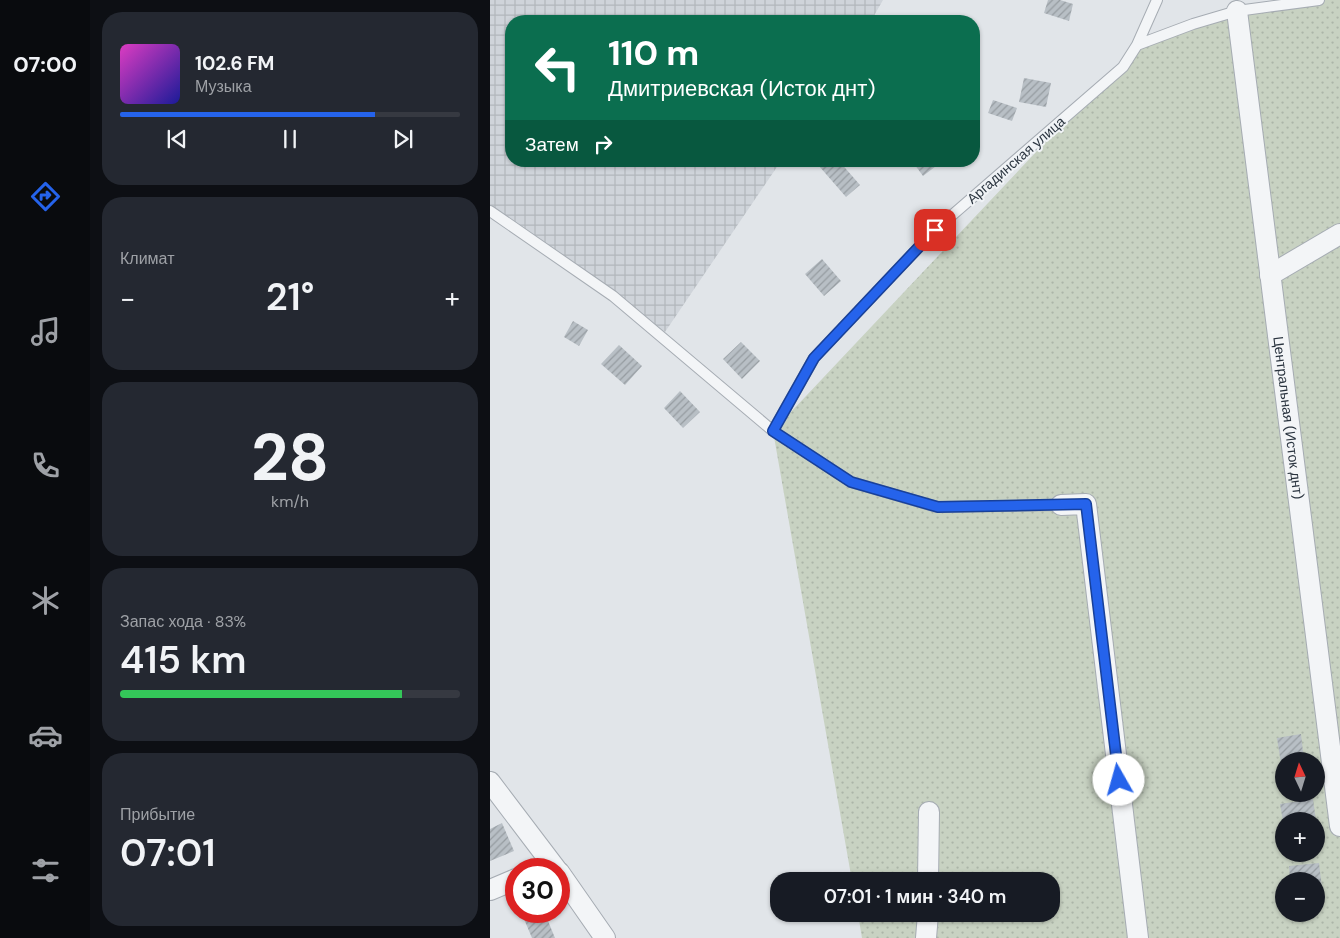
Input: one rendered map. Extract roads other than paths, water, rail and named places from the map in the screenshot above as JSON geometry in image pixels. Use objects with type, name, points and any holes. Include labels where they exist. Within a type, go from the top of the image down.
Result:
[{"type":"street","name":"Центральная (Исток днт)","points":[[1237,11],[1340,826]]},
{"type":"street","points":[[1270,275],[1340,234]]},
{"type":"street","points":[[1062,505],[1086,504],[1138,938]]},
{"type":"street","points":[[490,782],[545,858]]},
{"type":"street","points":[[928,872],[929,812]]},
{"type":"street","points":[[490,890],[505,884]]},
{"type":"street","points":[[570,892],[605,938]]},
{"type":"street","points":[[926,938],[927,922]]},
{"type":"lane","name":"Аргадинская улица","points":[[773,431],[814,358],[935,230],[1123,67],[1137,46],[1157,0]]},
{"type":"lane","points":[[1137,46],[1193,24],[1237,11],[1318,0]]},
{"type":"lane","points":[[490,211],[613,296],[773,431],[851,482],[938,507],[1062,505]]}]
